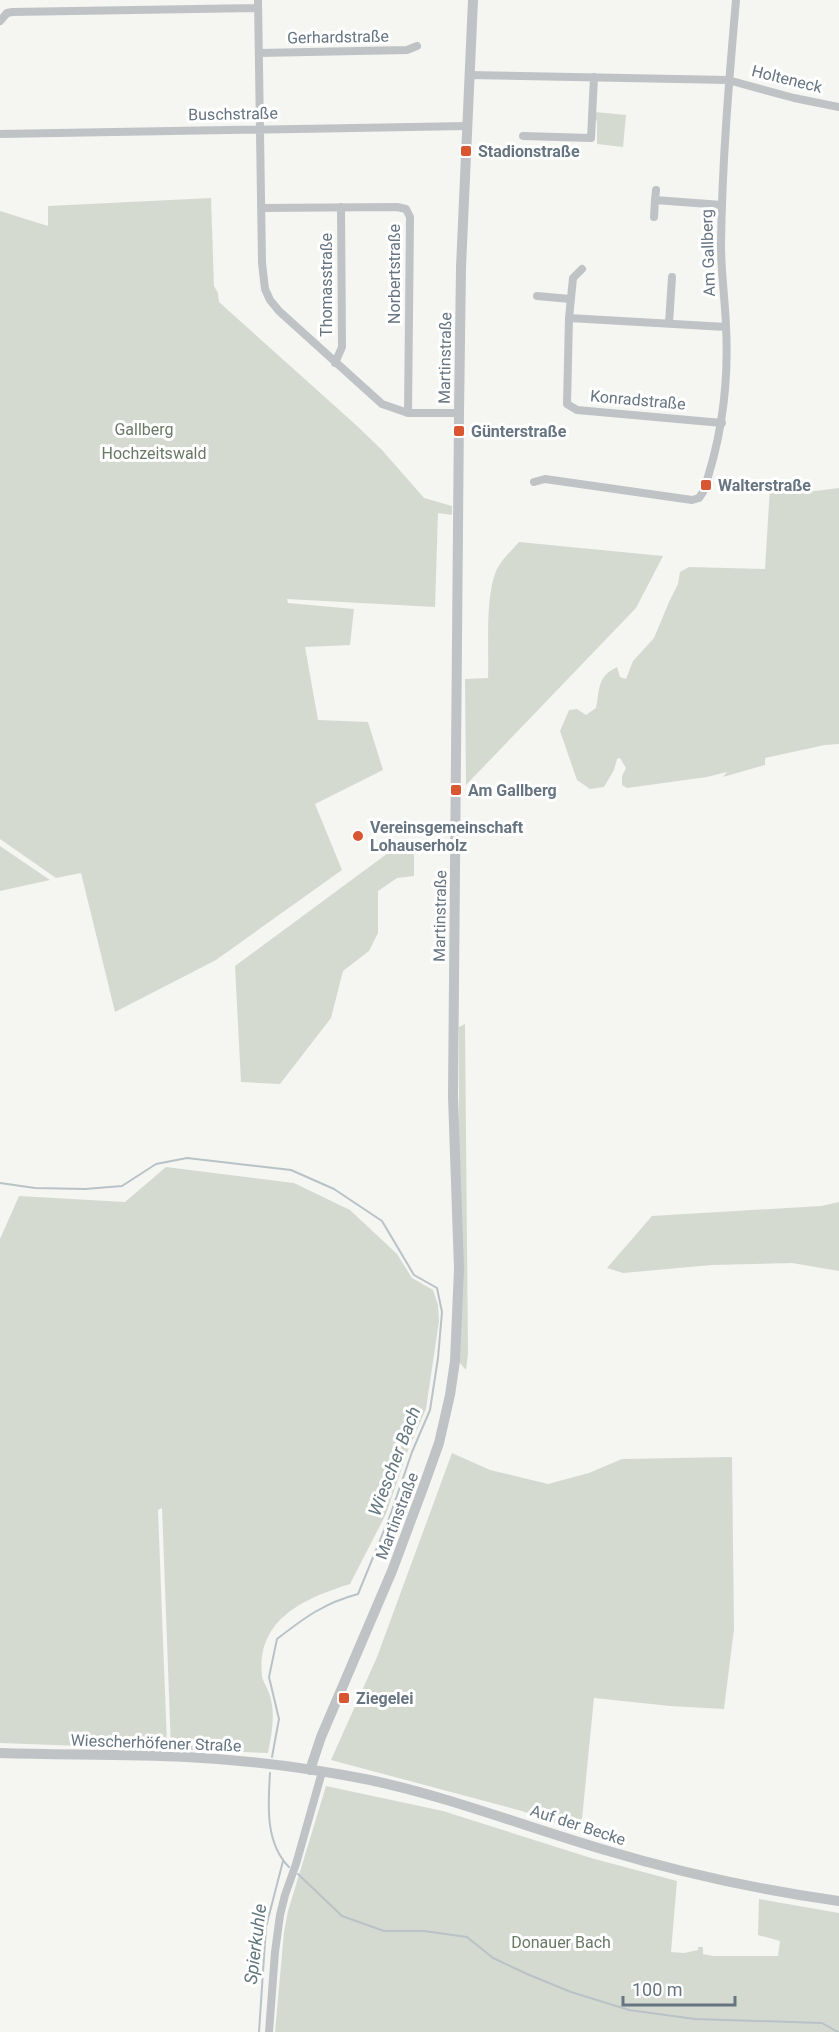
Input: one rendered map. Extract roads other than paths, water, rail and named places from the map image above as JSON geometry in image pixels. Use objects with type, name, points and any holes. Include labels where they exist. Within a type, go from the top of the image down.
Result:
[{"type":"street","points":[[62,0],[62,10]]},
{"type":"street","name":"Martinstraße","points":[[310,1770],[321,1737],[392,1571],[423,1488],[439,1443],[454,1370],[459,1269],[453,1096],[461,267],[473,0]]},
{"type":"street","name":"Am Gallberg","points":[[534,482],[545,479],[696,500],[702,495],[722,423],[727,366],[721,248],[722,205],[728,80],[736,0]]},
{"type":"street","points":[[0,21],[12,12],[258,4],[263,276],[270,300],[279,311],[382,404],[408,413],[459,413]]},
{"type":"street","name":"Gerhardstraße","points":[[259,53],[407,50],[417,46]]},
{"type":"street","points":[[470,75],[728,80]]},
{"type":"street","points":[[523,136],[591,138],[594,77]]},
{"type":"street","name":"Holteneck","points":[[728,80],[794,98],[839,107]]},
{"type":"street","name":"Buschstraße","points":[[0,134],[467,126]]},
{"type":"street","points":[[654,217],[656,190]]},
{"type":"street","points":[[655,201],[722,205]]},
{"type":"street","name":"Thomasstraße","points":[[335,363],[342,347],[341,207]]},
{"type":"street","name":"Norbertstraße","points":[[262,208],[398,207],[406,209],[410,217],[408,413]]},
{"type":"street","name":"Konradstraße","points":[[582,269],[573,278],[570,299],[567,404],[577,410],[722,423]]},
{"type":"street","points":[[669,323],[672,278]]},
{"type":"street","points":[[537,296],[570,299]]},
{"type":"street","points":[[569,318],[726,327]]},
{"type":"street","name":"Wiescherhöfener Straße","points":[[0,1753],[183,1757],[310,1770]]},
{"type":"street","name":"Auf der Becke","points":[[310,1770],[370,1780],[442,1798],[604,1850],[686,1873],[782,1893],[839,1901]]},
{"type":"street","points":[[269,2032],[277,1932],[285,1895],[322,1772]]},
{"type":"waterway","name":"Wiescher Bach","points":[[0,1183],[35,1188],[85,1189],[122,1186],[156,1164],[187,1158],[291,1170],[334,1189],[382,1221],[414,1275],[437,1288],[442,1312],[430,1410],[358,1594],[315,1612],[277,1639],[269,1677],[279,1719],[272,1757]]},
{"type":"waterway","name":"Wiescher Bach","points":[[270,1773],[269,1810],[272,1835],[281,1857],[289,1867]]},
{"type":"waterway","name":"Spierkuhle","points":[[259,2032],[266,1927],[283,1861]]},
{"type":"waterway","name":"Donauer Bach","points":[[298,1874],[342,1916],[384,1931],[424,1931],[467,1937],[493,1958],[527,1974],[571,1992],[629,2010],[695,2019],[822,2023],[838,2032]]},
{"type":"place","name":"Stadionstraße","points":[[466,151]]},
{"type":"place","name":"Günterstraße","points":[[459,431]]},
{"type":"place","name":"Walterstraße","points":[[706,485]]},
{"type":"place","name":"Am Gallberg","points":[[456,790]]},
{"type":"place","name":"Vereinsgemeinschaft Lohauserholz","points":[[358,836]]},
{"type":"place","name":"Ziegelei","points":[[344,1698]]},
{"type":"park label","name":"Gallberg","points":[[144,429]]},
{"type":"park label","name":"Hochzeitswald","points":[[154,453]]}]
